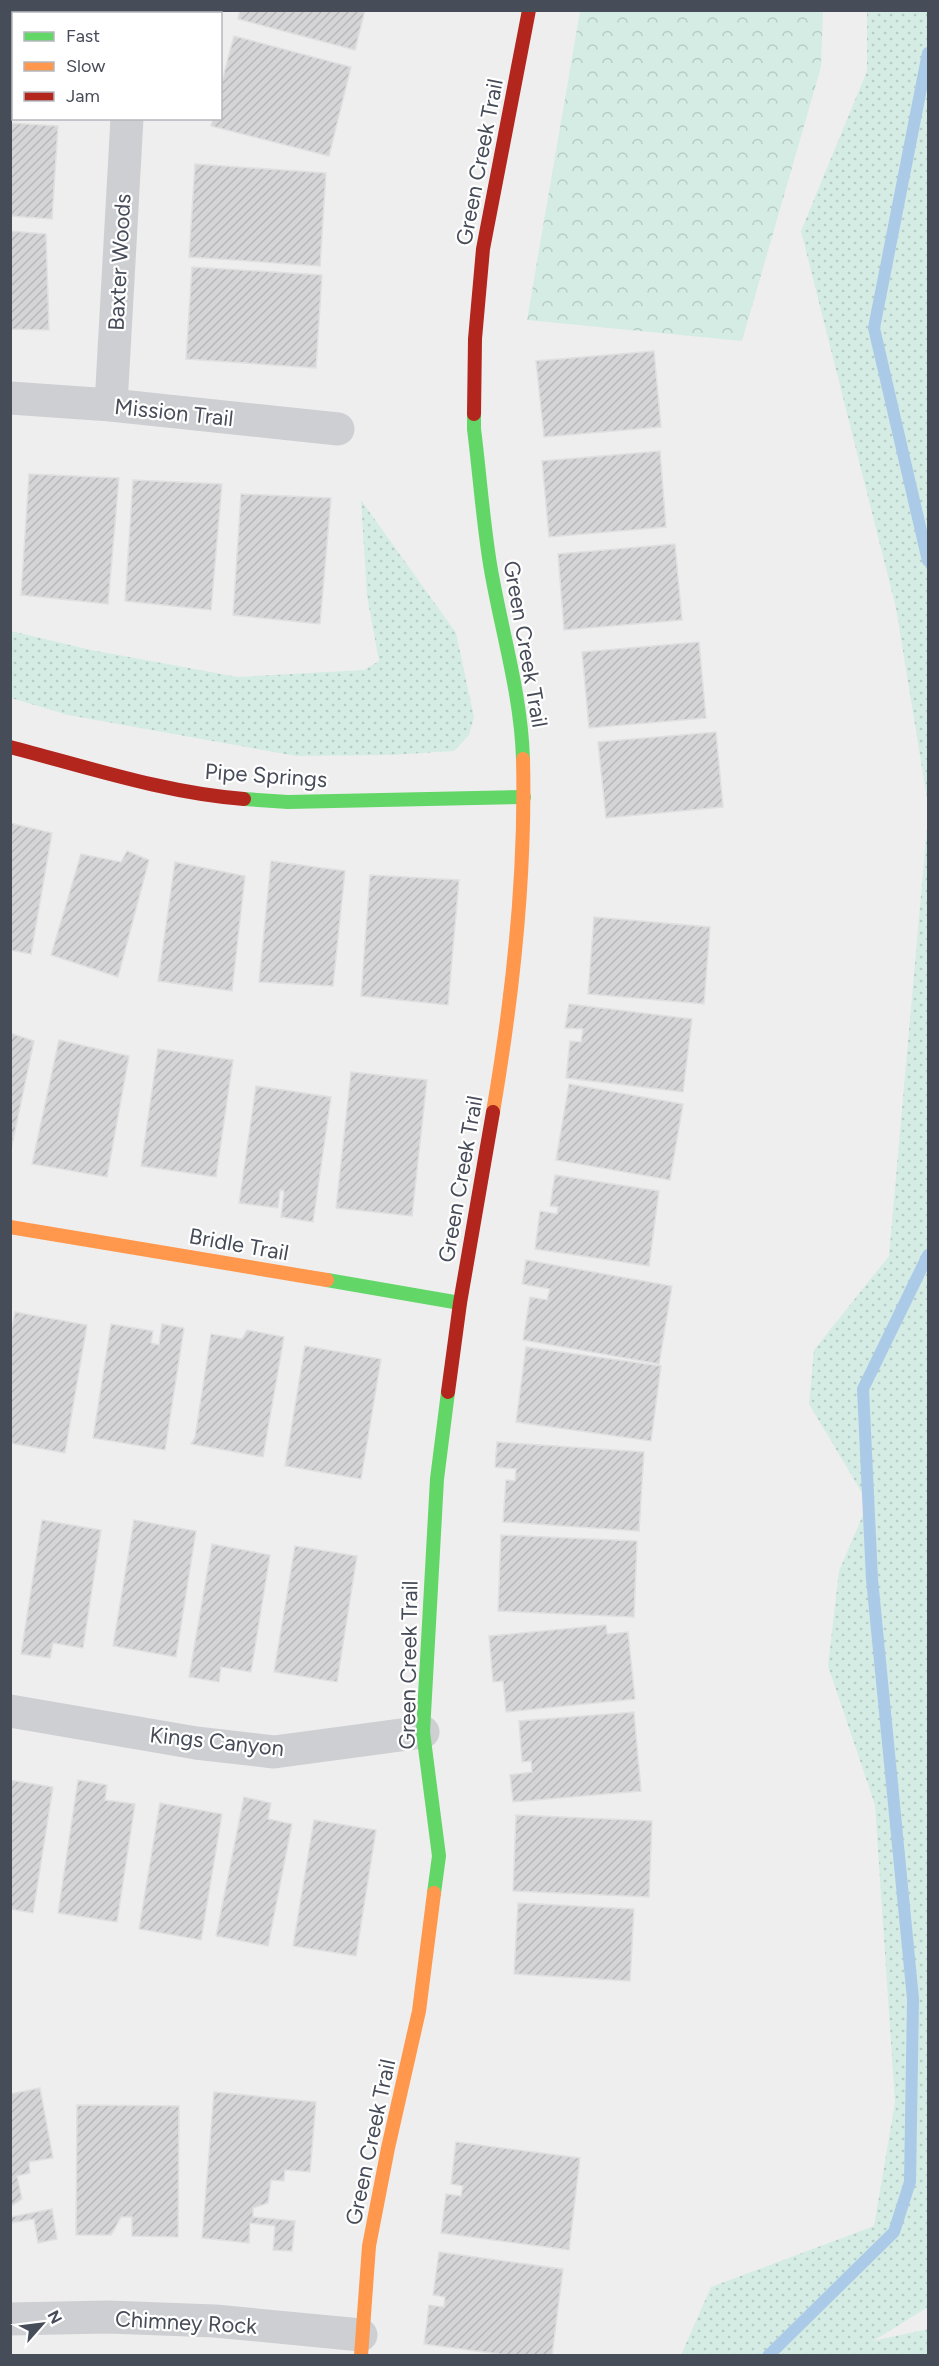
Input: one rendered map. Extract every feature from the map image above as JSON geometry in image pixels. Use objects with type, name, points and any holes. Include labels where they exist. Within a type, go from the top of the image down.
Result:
[{"type":"street","name":"Green Creek Trail","points":[[361,2345],[371,2235],[419,2011],[439,1856],[423,1732],[436,1479],[460,1303],[506,1036],[520,913],[524,797],[522,728],[517,690],[490,569],[474,429],[475,350],[483,249],[529,10]]},
{"type":"street","name":"Baxter Woods","points":[[111,405],[127,120]]},
{"type":"street","name":"Mission Trail","points":[[10,398],[111,405],[338,429]]},
{"type":"street","name":"Pipe Springs","points":[[10,747],[147,783],[222,797],[288,802],[524,797]]},
{"type":"street","name":"Bridle Trail","points":[[10,1227],[460,1303]]},
{"type":"street","name":"Kings Canyon","points":[[10,1711],[196,1743],[274,1752],[423,1732]]},
{"type":"street","name":"Chimney Rock","points":[[10,2319],[108,2317],[203,2321],[361,2345]]},
{"type":"green space","points":[[580,11],[823,11],[821,67],[742,341],[527,320]]},
{"type":"green space","points":[[867,11],[928,11],[928,805],[896,608],[801,231],[867,71]]},
{"type":"green space","points":[[361,500],[456,633],[474,717],[469,735],[454,751],[391,755],[296,756],[68,715],[11,698],[11,631],[91,650],[238,677],[364,670],[379,661],[367,596]]},
{"type":"green space","points":[[928,816],[928,2307],[873,2341],[928,2329],[928,2355],[681,2355],[711,2287],[874,2226],[895,2102],[875,1805],[828,1666],[839,1571],[868,1503],[809,1404],[814,1350],[889,1256]]},
{"type":"building","points":[[10,10],[32,10],[32,12],[12,12],[12,85],[10,85]]},
{"type":"building","points":[[240,10],[365,10],[355,50],[238,19]]},
{"type":"building","points":[[234,36],[351,67],[329,156],[211,126],[212,120],[222,120],[222,81]]},
{"type":"building","points":[[10,123],[58,126],[52,219],[10,216]]},
{"type":"building","points":[[195,164],[326,173],[320,266],[189,257]]},
{"type":"building","points":[[10,231],[46,234],[49,330],[10,329]]},
{"type":"building","points":[[192,267],[322,275],[316,368],[186,359]]},
{"type":"building","points":[[654,351],[661,427],[544,437],[536,361]]},
{"type":"building","points":[[660,451],[666,527],[549,537],[542,461]]},
{"type":"building","points":[[29,474],[119,478],[108,604],[21,595]]},
{"type":"building","points":[[133,480],[222,484],[211,610],[125,601]]},
{"type":"building","points":[[241,494],[331,498],[320,624],[233,615]]},
{"type":"building","points":[[675,544],[682,620],[564,630],[558,554]]},
{"type":"building","points":[[699,642],[706,718],[589,728],[582,652]]},
{"type":"building","points":[[716,732],[723,807],[606,818],[598,742]]},
{"type":"building","points":[[10,823],[52,833],[31,954],[10,950]]},
{"type":"building","points":[[127,851],[149,860],[118,977],[51,955],[81,854],[121,862]]},
{"type":"building","points":[[271,861],[345,871],[333,986],[259,982]]},
{"type":"building","points":[[175,862],[245,876],[232,991],[158,981]]},
{"type":"building","points":[[370,875],[459,880],[448,1005],[361,996]]},
{"type":"building","points":[[594,917],[710,927],[704,1004],[588,994]]},
{"type":"building","points":[[569,1004],[692,1019],[683,1092],[566,1078],[570,1041],[581,1042],[583,1029],[565,1028]]},
{"type":"building","points":[[10,1033],[34,1041],[11,1150],[10,1150]]},
{"type":"building","points":[[59,1040],[129,1056],[107,1177],[32,1164]]},
{"type":"building","points":[[158,1049],[233,1060],[216,1177],[141,1166]]},
{"type":"building","points":[[351,1072],[427,1080],[412,1216],[336,1208]]},
{"type":"building","points":[[569,1084],[683,1104],[670,1180],[556,1160]]},
{"type":"building","points":[[256,1086],[331,1097],[313,1222],[281,1217],[284,1191],[280,1190],[278,1208],[239,1203]]},
{"type":"building","points":[[555,1175],[659,1191],[649,1266],[535,1249],[540,1211],[557,1214],[558,1207],[550,1206]]},
{"type":"building","points":[[526,1260],[672,1286],[659,1364],[523,1340],[530,1297],[547,1300],[550,1289],[522,1284]]},
{"type":"building","points":[[15,1312],[87,1325],[65,1453],[10,1443],[10,1336]]},
{"type":"building","points":[[111,1324],[153,1331],[151,1343],[159,1345],[162,1324],[184,1328],[165,1450],[93,1438]]},
{"type":"building","points":[[247,1330],[284,1337],[263,1457],[191,1444],[195,1437],[211,1334],[242,1339]]},
{"type":"building","points":[[305,1346],[381,1359],[361,1479],[285,1466]]},
{"type":"building","points":[[526,1347],[661,1366],[651,1441],[516,1422]]},
{"type":"building","points":[[497,1442],[644,1452],[639,1531],[503,1522],[506,1480],[515,1481],[516,1469],[495,1467]]},
{"type":"building","points":[[42,1520],[101,1530],[83,1648],[53,1643],[50,1658],[21,1654]]},
{"type":"building","points":[[134,1520],[196,1531],[176,1657],[113,1646]]},
{"type":"building","points":[[501,1535],[637,1541],[634,1617],[498,1611]]},
{"type":"building","points":[[212,1544],[270,1555],[251,1672],[221,1667],[219,1682],[189,1677]]},
{"type":"building","points":[[295,1546],[357,1556],[337,1682],[274,1672]]},
{"type":"building","points":[[606,1625],[607,1634],[628,1632],[635,1699],[506,1712],[503,1681],[493,1682],[489,1636]]},
{"type":"building","points":[[634,1712],[641,1791],[513,1802],[510,1775],[532,1772],[531,1761],[522,1762],[519,1721]]},
{"type":"building","points":[[10,1780],[53,1787],[33,1913],[10,1909]]},
{"type":"building","points":[[78,1780],[107,1785],[105,1800],[135,1804],[117,1922],[58,1913]]},
{"type":"building","points":[[244,1797],[271,1803],[268,1819],[292,1824],[268,1946],[216,1936]]},
{"type":"building","points":[[160,1803],[222,1814],[201,1940],[139,1929]]},
{"type":"building","points":[[516,1815],[652,1821],[649,1897],[513,1891]]},
{"type":"building","points":[[314,1820],[376,1830],[356,1956],[293,1946]]},
{"type":"building","points":[[518,1903],[634,1909],[630,1981],[514,1974]]},
{"type":"building","points":[[40,2088],[53,2158],[29,2162],[30,2173],[17,2176],[22,2199],[10,2207],[10,2094]]},
{"type":"building","points":[[214,2092],[316,2102],[310,2172],[285,2170],[284,2181],[271,2180],[268,2203],[253,2208],[253,2217],[295,2221],[292,2251],[273,2250],[275,2226],[250,2223],[249,2243],[202,2238]]},
{"type":"building","points":[[77,2105],[179,2106],[178,2237],[132,2236],[132,2217],[121,2217],[111,2235],[76,2235]]},
{"type":"building","points":[[456,2142],[580,2158],[569,2250],[441,2233],[446,2194],[461,2196],[463,2186],[451,2184]]},
{"type":"building","points":[[52,2209],[57,2239],[38,2243],[34,2219],[10,2223],[10,2217]]},
{"type":"building","points":[[439,2252],[563,2269],[552,2356],[513,2356],[424,2344],[429,2305],[444,2307],[445,2297],[433,2295]]},
{"type":"waterway","points":[[928,53],[874,328],[928,561]]},
{"type":"waterway","points":[[768,2356],[894,2232],[910,2182],[913,1999],[872,1579],[863,1389],[928,1255]]},
{"type":"traffic: fast","points":[[474,414],[488,553],[515,687],[523,759]]},
{"type":"traffic: fast","points":[[244,799],[288,802],[524,797]]},
{"type":"traffic: fast","points":[[327,1280],[460,1303]]},
{"type":"traffic: fast","points":[[434,1893],[439,1856],[423,1732],[437,1479],[448,1392]]},
{"type":"traffic: slow","points":[[493,1112],[507,1024],[517,936],[522,848],[523,759]]},
{"type":"traffic: slow","points":[[10,1227],[327,1280]]},
{"type":"traffic: slow","points":[[361,2356],[369,2246],[388,2148],[419,2011],[434,1893]]},
{"type":"traffic: jam","points":[[474,414],[475,339],[483,249],[529,10]]},
{"type":"traffic: jam","points":[[10,747],[156,785],[244,799]]},
{"type":"traffic: jam","points":[[448,1392],[460,1303],[493,1112]]}]
